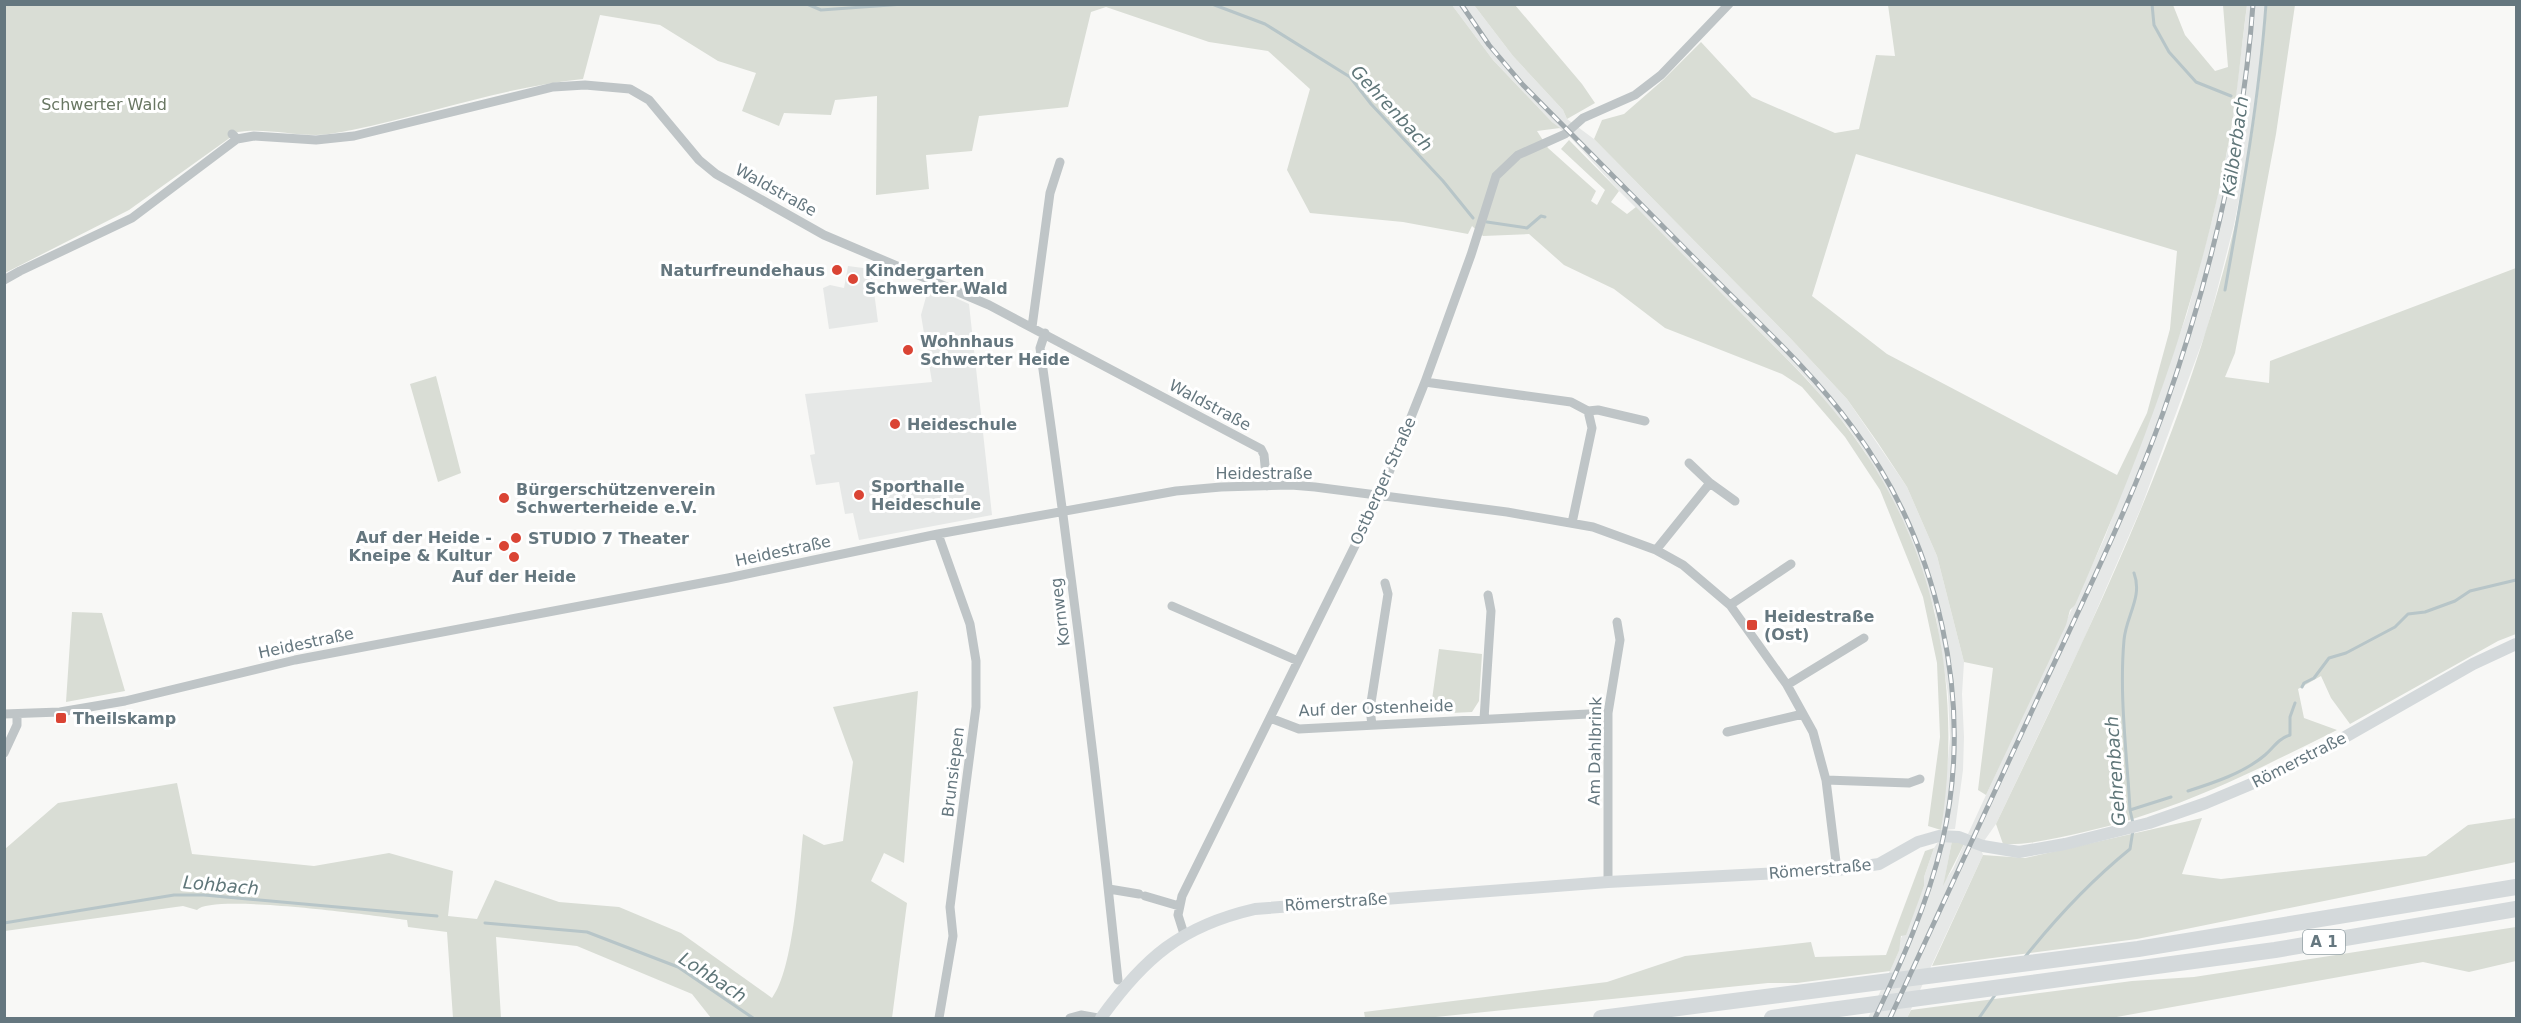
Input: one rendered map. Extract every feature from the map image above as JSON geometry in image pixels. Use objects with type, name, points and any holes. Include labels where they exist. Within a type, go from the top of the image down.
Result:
[{"type":"highway","name":"A 1","points":[[1601,1018],[2138,949],[2517,887]]},
{"type":"highway","name":"A 1","points":[[1772,1018],[2275,950],[2517,909]]},
{"type":"street","name":"Ostberger Straße","points":[[1179,906],[1380,495],[1425,382],[1471,255],[1496,176],[1518,155],[1565,134],[1583,118],[1635,95],[1661,75],[1729,4]]},
{"type":"street","name":"Waldstraße","points":[[4,280],[132,218],[235,137],[316,140],[354,136],[553,87],[585,85],[630,89],[650,100],[699,160],[716,174],[824,235],[989,305],[1045,333],[1261,449],[1264,455],[1268,486]]},
{"type":"street","points":[[1032,327],[1050,193],[1060,162]]},
{"type":"street","name":"Kornweg","points":[[1045,333],[1040,348],[1063,511],[1118,980]]},
{"type":"street","points":[[1425,382],[1571,402],[1588,411],[1598,410],[1645,421]]},
{"type":"street","points":[[1572,523],[1592,428],[1588,411]]},
{"type":"street","points":[[1689,463],[1710,483],[1735,501]]},
{"type":"street","points":[[1656,550],[1710,483]]},
{"type":"street","name":"Heidestraße","points":[[4,714],[60,712],[125,700],[295,660],[728,578],[938,534],[1176,491],[1268,486],[1315,487],[1593,527],[1656,550],[1683,565],[1730,605],[1787,685],[1813,732],[1826,780],[1837,870]]},
{"type":"street","name":"Brunsiepen","points":[[938,534],[970,624],[975,648],[976,684],[976,707],[950,907],[953,936],[939,1018]]},
{"type":"street","points":[[1730,605],[1791,564]]},
{"type":"street","points":[[1372,725],[1370,709],[1388,594],[1385,583]]},
{"type":"street","points":[[1484,719],[1491,611],[1488,595]]},
{"type":"street","points":[[1172,606],[1298,661]]},
{"type":"street","name":"Am Dahlbrink","points":[[1608,882],[1608,713],[1620,640],[1617,622]]},
{"type":"street","points":[[1787,685],[1864,638]]},
{"type":"street","name":"Römerstraße","points":[[1184,934],[1233,914],[1270,906],[1608,882],[1837,870],[1879,864],[1918,842],[1939,836],[1959,837],[1983,846],[2019,852],[2076,842],[2149,823],[2206,803],[2275,774],[2331,745],[2473,664],[2517,644]]},
{"type":"street","name":"Auf der Ostenheide","points":[[1270,718],[1299,729],[1608,713]]},
{"type":"street","points":[[4,753],[17,725],[17,714]]},
{"type":"street","points":[[1727,732],[1803,714]]},
{"type":"street","points":[[1826,780],[1909,783],[1920,779]]},
{"type":"street","points":[[1070,1018],[1081,1015],[1099,1018],[1122,989],[1152,959],[1184,934],[1179,924],[1179,906],[1142,895],[1109,889]]},
{"type":"shaded area","points":[[1452,5],[1474,5],[1513,56],[1563,110],[1567,119],[1594,139],[1792,340],[1847,399],[1907,487],[1937,556],[1964,662],[1963,770],[1955,829],[1941,830],[1950,738],[1948,694],[1935,611],[1907,530],[1865,452],[1849,429],[1806,378],[1619,191],[1571,138],[1552,122],[1493,60]]},
{"type":"shaded area","points":[[2247,5],[2267,5],[2263,59],[2255,119],[2234,225],[2207,329],[2141,508],[2084,639],[1996,824],[1984,841],[1968,834],[2105,537],[2187,314],[2212,220],[2231,134]]},
{"type":"shaded area","points":[[848,266],[871,269],[878,322],[829,329],[823,288],[830,285],[844,288]]},
{"type":"shaded area","name":"Heideschule","points":[[929,286],[969,304],[992,515],[859,540],[853,513],[845,514],[839,482],[816,485],[810,455],[815,454],[805,394],[932,382],[921,315]]},
{"type":"shaded area","points":[[1952,841],[1944,882],[1953,869],[1965,842],[1981,849],[1983,855],[1907,1018],[1868,1018],[1899,951],[1899,943],[1924,886],[1924,877],[1934,848],[1938,842]]},
{"type":"green space","name":"Schwerter Wald","points":[[5,5],[1452,5],[1493,60],[1560,128],[1537,131],[1548,148],[1596,191],[1591,201],[1597,205],[1605,190],[1561,149],[1569,140],[1619,191],[1611,202],[1627,214],[1636,207],[1803,376],[1849,430],[1879,475],[1904,522],[1923,570],[1936,620],[1945,671],[1948,724],[1947,777],[1941,830],[1928,826],[1940,737],[1937,663],[1923,597],[1880,490],[1845,437],[1802,387],[1782,374],[1665,328],[1614,289],[1564,265],[1529,234],[1483,236],[1472,226],[1468,234],[1403,222],[1310,213],[1287,170],[1310,89],[1268,51],[1209,42],[1106,7],[1091,12],[1068,107],[979,116],[972,151],[926,155],[929,189],[876,195],[877,96],[835,100],[831,115],[784,113],[779,126],[742,111],[756,73],[718,61],[660,25],[600,15],[583,79],[524,88],[381,124],[334,133],[316,135],[238,132],[129,210],[5,273]]},
{"type":"green space","points":[[1474,5],[1515,5],[1582,84],[1595,103],[1567,119],[1563,110],[1513,56]]},
{"type":"green space","points":[[1888,5],[2173,5],[2185,35],[2215,71],[2228,67],[2223,5],[2247,5],[2233,119],[2218,196],[2203,256],[2167,374],[2100,548],[1986,795],[1978,790],[1993,668],[1964,662],[1937,556],[1907,487],[1847,399],[1594,139],[1602,120],[1624,114],[1663,80],[1701,42],[1752,97],[1835,133],[1859,129],[1876,55],[1895,56]],"holes":[[[1856,154],[2177,251],[2170,329],[2147,413],[2117,475],[1887,354],[1812,296]]]},
{"type":"green space","points":[[2267,5],[2295,5],[2276,134],[2235,353],[2225,377],[2269,383],[2270,361],[2516,268],[2516,634],[2498,641],[2350,724],[2331,698],[2321,676],[2298,689],[2304,718],[2337,730],[2214,789],[2150,813],[2117,824],[2054,839],[2003,844],[1996,824],[2119,562],[2147,495],[2197,359],[2228,255],[2244,184],[2256,113]]},
{"type":"green space","points":[[436,376],[461,473],[438,482],[410,384]]},
{"type":"green space","points":[[72,612],[102,613],[125,691],[66,702]]},
{"type":"green space","points":[[1439,649],[1482,654],[1479,701],[1472,712],[1430,714]]},
{"type":"green space","points":[[918,691],[904,863],[884,853],[871,881],[907,903],[892,1018],[711,1018],[692,994],[577,946],[496,937],[501,1018],[453,1018],[447,932],[408,927],[407,920],[296,907],[232,904],[209,905],[197,910],[183,906],[5,931],[5,849],[58,803],[177,783],[192,854],[314,866],[389,853],[453,871],[448,916],[477,919],[495,880],[559,902],[619,907],[681,933],[772,998],[786,966],[794,920],[803,834],[824,845],[843,841],[853,762],[833,707]]},
{"type":"green space","points":[[2202,818],[2182,874],[2221,879],[2426,856],[2468,825],[2516,818],[2516,862],[2137,939],[1932,966],[1983,855],[2025,858]]},
{"type":"green space","points":[[1952,841],[1965,842],[1943,886]]},
{"type":"green space","points":[[1934,848],[1924,877],[1924,886],[1906,935],[1901,936],[1899,951],[1890,971],[1797,983],[1768,983],[1426,1018],[1365,1018],[1364,1012],[1607,982],[1685,956],[1811,942],[1815,957],[1886,955],[1925,851]]},
{"type":"green space","points":[[2516,927],[2516,961],[2469,972],[2423,962],[2111,1018],[1907,1018],[1911,1010],[2132,981],[2194,977]]},
{"type":"waterway","name":"Gehrenbach","points":[[807,4],[821,10],[904,4]]},
{"type":"waterway","name":"Gehrenbach","points":[[1212,4],[1265,24],[1350,77],[1371,104],[1443,181],[1473,218]]},
{"type":"waterway","points":[[2152,4],[2154,25],[2169,52],[2196,82],[2231,96]]},
{"type":"waterway","name":"Kälberbach","points":[[2225,290],[2244,183],[2266,4]]},
{"type":"waterway","points":[[1487,222],[1527,228],[1541,216],[1545,217]]},
{"type":"waterway","name":"Gehrenbach","points":[[2133,823],[2130,810],[2122,682],[2125,631],[2137,590],[2134,573]]},
{"type":"waterway","points":[[2302,687],[2304,683],[2314,678],[2329,658],[2346,653],[2395,627],[2408,614],[2425,612],[2455,601],[2470,591],[2516,580]]},
{"type":"waterway","points":[[2188,791],[2218,781],[2248,767],[2279,741],[2290,735],[2290,717],[2295,703]]},
{"type":"waterway","points":[[2130,810],[2171,797]]},
{"type":"waterway","name":"Gehrenbach","points":[[2025,957],[2075,900],[2130,849],[2133,830]]},
{"type":"waterway","name":"Lohbach","points":[[4,923],[174,895],[204,895],[437,916]]},
{"type":"waterway","name":"Lohbach","points":[[485,923],[587,932],[678,967],[753,1018]]},
{"type":"waterway","name":"Gehrenbach","points":[[1979,1018],[1995,995]]},
{"type":"railway","points":[[1461,4],[1489,45],[1523,85],[1819,386],[1853,428],[1883,473],[1908,522],[1928,573],[1942,626],[1951,680],[1954,735],[1951,789],[1942,843],[1929,888],[1904,954],[1875,1018]]},
{"type":"railway","points":[[1890,1018],[2106,552],[2163,413],[2195,313],[2222,212],[2241,108],[2253,4]]},
{"type":"place","name":"Naturfreundehaus","points":[[837,270]]},
{"type":"place","name":"Kindergarten Schwerter Wald","points":[[853,279]]},
{"type":"place","name":"Wohnhaus Schwerter Heide","points":[[908,350]]},
{"type":"place","name":"Heideschule","points":[[895,424]]},
{"type":"place","name":"Sporthalle Heideschule","points":[[859,495]]},
{"type":"place","name":"Bürgerschützenverein Schwerterheide e.V.","points":[[504,498]]},
{"type":"place","name":"STUDIO 7 Theater","points":[[516,538]]},
{"type":"place","name":"Auf der Heide - Kneipe & Kultur","points":[[504,546]]},
{"type":"place","name":"Auf der Heide","points":[[514,557]]},
{"type":"place","name":"Heidestraße (Ost)","points":[[1752,625]]},
{"type":"place","name":"Theilskamp","points":[[61,718]]}]
